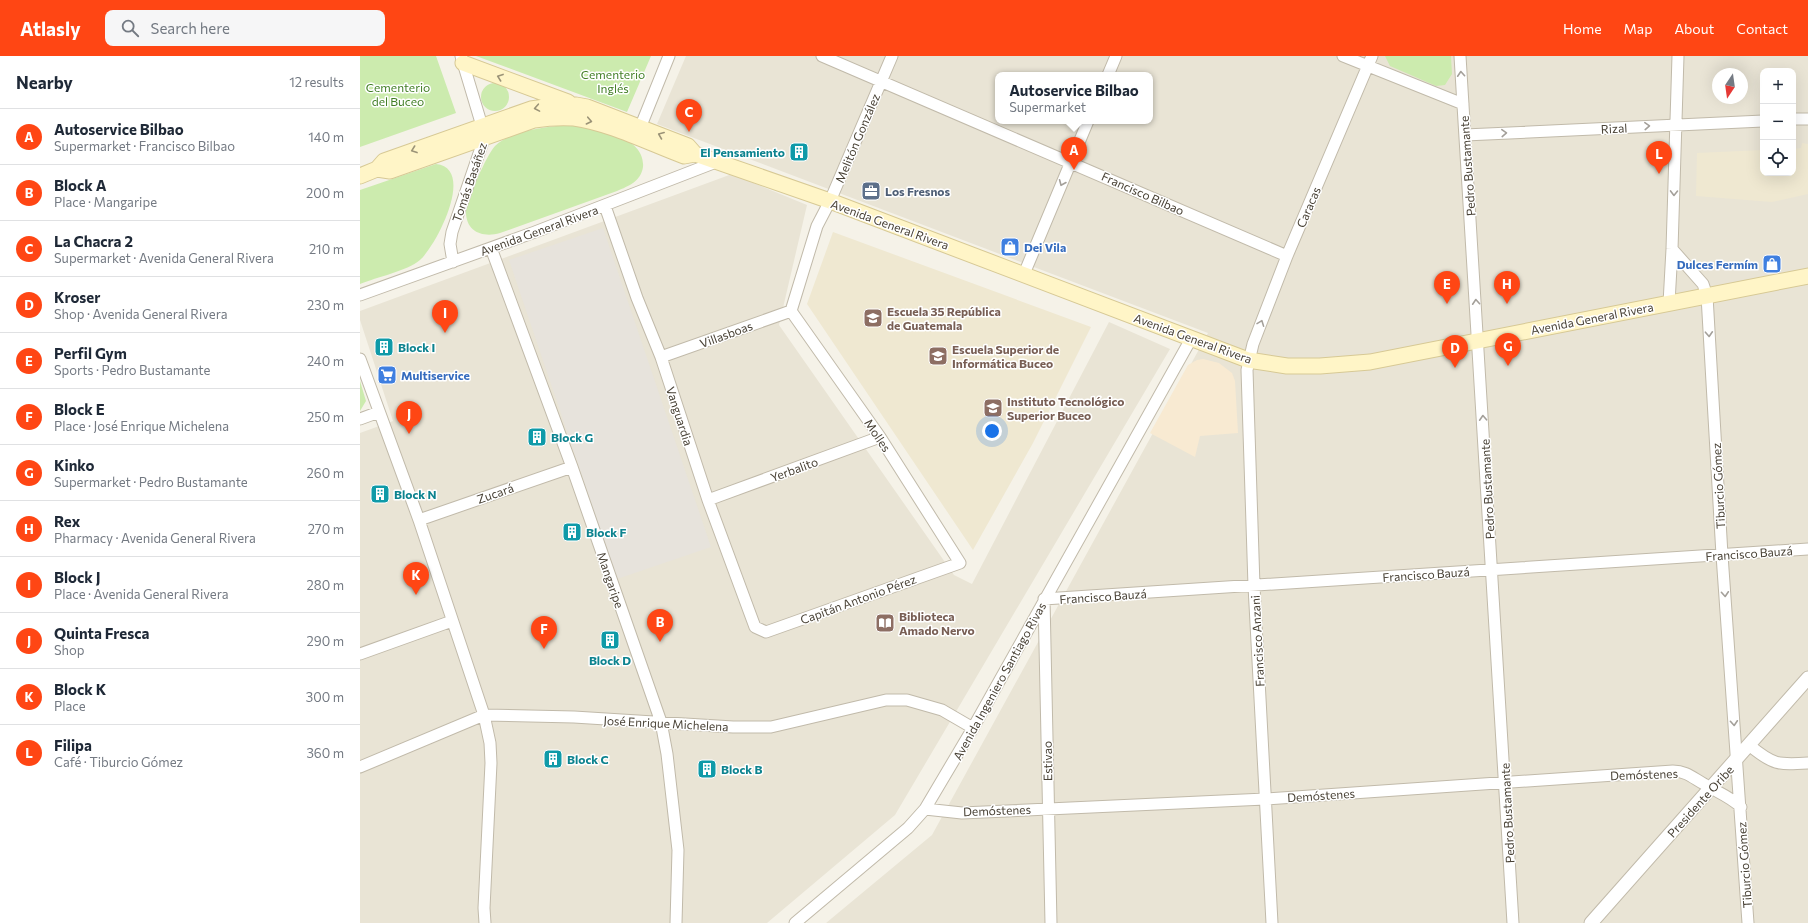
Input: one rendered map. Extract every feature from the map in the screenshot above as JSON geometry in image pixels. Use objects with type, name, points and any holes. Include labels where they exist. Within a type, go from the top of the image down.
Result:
[{"type":"main road","points":[[462,60],[576,105]]},
{"type":"main road","name":"Avenida General Rivera","points":[[360,176],[377,169],[390,171],[484,131],[531,109],[576,105],[639,132],[684,156],[695,154],[830,201],[1248,360],[1286,366],[1320,366],[1370,362],[1669,302],[1808,276]]},
{"type":"main road","name":"Avenida General Rivera","points":[[484,131],[534,120],[574,118],[639,132]]},
{"type":"street","points":[[639,132],[669,56]]},
{"type":"street","name":"Francisco Bilbao","points":[[822,56],[881,80],[1287,256]]},
{"type":"street","name":"Melitón González","points":[[791,311],[817,226],[830,201],[892,56]]},
{"type":"street","points":[[1109,72],[1116,56]]},
{"type":"street","points":[[1343,56],[1370,61],[1463,104]]},
{"type":"street","name":"Pedro Bustamante","points":[[1460,56],[1513,923]]},
{"type":"street","points":[[1669,302],[1678,56]]},
{"type":"street","name":"Tomás Basáñez","points":[[453,262],[450,244],[452,232],[484,131],[462,60]]},
{"type":"street","name":"Caracas","points":[[1248,360],[1287,256],[1370,61]]},
{"type":"street","points":[[1796,120],[1808,119]]},
{"type":"street","name":"Rizal","points":[[1465,135],[1760,121]]},
{"type":"street","points":[[1024,274],[1087,124]]},
{"type":"street","name":"Avenida General Rivera","points":[[360,295],[605,206],[716,162]]},
{"type":"street","name":"Vanguardia","points":[[605,206],[637,298],[661,357],[708,500],[755,627]]},
{"type":"street","name":"Mangaripe","points":[[491,248],[572,467],[660,722],[667,754],[678,850],[676,923]]},
{"type":"street","name":"Tiburcio Gómez","points":[[1672,249],[1703,284],[1707,296],[1722,555],[1748,923]]},
{"type":"street","name":"Villasboas","points":[[661,357],[791,311]]},
{"type":"street","name":"Molles","points":[[791,311],[880,437],[960,562]]},
{"type":"street","name":"Avenida Ingeniero Santiago Rivas","points":[[795,923],[908,828],[925,809],[973,728],[1044,599],[1192,338]]},
{"type":"street","points":[[360,359],[419,520],[484,715],[492,763],[484,908],[485,923]]},
{"type":"street","name":"Francisco Anzani","points":[[1248,360],[1247,370],[1254,586],[1272,923]]},
{"type":"street","points":[[360,419],[379,412]]},
{"type":"street","name":"Yerbalito","points":[[708,500],[880,437]]},
{"type":"street","name":"Zucará","points":[[419,520],[572,467]]},
{"type":"street","name":"Francisco Bauzá","points":[[1044,599],[1808,549]]},
{"type":"street","name":"Capitán Antonio Pérez","points":[[755,627],[766,632],[960,562]]},
{"type":"street","name":"Estivao","points":[[1044,599],[1051,923]]},
{"type":"street","points":[[360,654],[452,621]]},
{"type":"street","name":"Presidente Oribe","points":[[1591,923],[1808,678]]},
{"type":"street","name":"José Enrique Michelena","points":[[360,767],[484,715],[574,717],[733,727],[771,727],[886,700],[907,700],[942,710],[973,728]]},
{"type":"street","points":[[1749,745],[1764,758],[1774,763],[1808,763]]},
{"type":"street","name":"Demóstenes","points":[[925,809],[962,812],[1265,799],[1682,771],[1711,788]]},
{"type":"street","name":"Tiburcio Gómez","points":[[1711,788],[1732,799],[1741,807]]},
{"type":"shaded area","points":[[686,56],[1808,56],[1808,923],[826,923],[932,835],[1208,333],[657,124]]},
{"type":"shaded area","points":[[1802,143],[1808,144],[1808,194],[1772,202],[1696,196],[1697,153],[1760,150],[1760,176],[1796,176],[1796,149],[1801,148]]},
{"type":"shaded area","points":[[732,174],[807,205],[779,325],[954,575],[972,584],[1109,322],[1170,349],[895,815],[767,923],[360,923],[360,433],[393,421],[360,320],[360,311]]},
{"type":"shaded area","points":[[603,228],[711,547],[617,579],[509,260]]},
{"type":"shaded area","points":[[833,232],[1091,327],[1033,443],[973,550],[807,304]]},
{"type":"shaded area","points":[[1203,359],[1219,363],[1232,373],[1235,381],[1238,433],[1200,436],[1195,457],[1150,433],[1188,365],[1197,360]]},
{"type":"green space","name":"Cementerio del Buceo","points":[[360,56],[436,56],[456,113],[360,147]]},
{"type":"green space","name":"Cementerio Inglés","points":[[476,56],[651,56],[627,112]]},
{"type":"green space","points":[[1385,56],[1451,56],[1452,74],[1445,85],[1436,86],[1390,66]]},
{"type":"green space","points":[[495,83],[505,87],[509,97],[505,107],[495,111],[485,107],[481,97],[485,87]]},
{"type":"green space","points":[[565,125],[601,130],[626,140],[635,147],[641,156],[643,167],[640,176],[630,185],[617,191],[500,233],[487,235],[476,232],[468,224],[466,218],[467,205],[483,167],[495,146],[501,141],[518,133]]},
{"type":"green space","points":[[436,164],[447,169],[453,179],[453,192],[443,224],[427,252],[420,260],[400,271],[360,284],[360,190]]},
{"type":"green space","points":[[360,381],[366,401],[360,411]]},
{"type":"place","name":"La Chacra 2","points":[[689,132]]},
{"type":"place","name":"El Pensamiento","points":[[799,152]]},
{"type":"place","name":"Autoservice Bilbao","points":[[1074,170]]},
{"type":"place","name":"Filipa","points":[[1659,174]]},
{"type":"place","name":"Los Fresnos","points":[[871,191]]},
{"type":"place","name":"Dei Vila","points":[[1010,247]]},
{"type":"place","name":"Dulces Fermím","points":[[1772,264]]},
{"type":"place","name":"Perfil Gym","points":[[1447,304]]},
{"type":"place","name":"Rex","points":[[1507,304]]},
{"type":"place","name":"Escuela 35 República de Guatemala","points":[[873,318]]},
{"type":"place","name":"Block J","points":[[445,333]]},
{"type":"place","name":"Block I","points":[[384,347]]},
{"type":"place","name":"Escuela Superior de Informática Buceo","points":[[938,356]]},
{"type":"place","name":"Kinko","points":[[1508,366]]},
{"type":"place","name":"Kroser","points":[[1455,368]]},
{"type":"place","name":"Multiservice","points":[[387,375]]},
{"type":"place","name":"Instituto Tecnológico Superior Buceo","points":[[993,408]]},
{"type":"place","name":"Quinta Fresca","points":[[409,434]]},
{"type":"place","name":"Block G","points":[[537,437]]},
{"type":"place","name":"Block N","points":[[380,494]]},
{"type":"place","name":"Block F","points":[[572,532]]},
{"type":"place","name":"Block K","points":[[416,595]]},
{"type":"place","name":"Biblioteca Amado Nervo","points":[[885,623]]},
{"type":"place","name":"Block D","points":[[610,640]]},
{"type":"place","name":"Block A","points":[[660,642]]},
{"type":"place","name":"Block E","points":[[544,649]]},
{"type":"place","name":"Block C","points":[[553,759]]},
{"type":"place","name":"Block B","points":[[707,769]]}]
